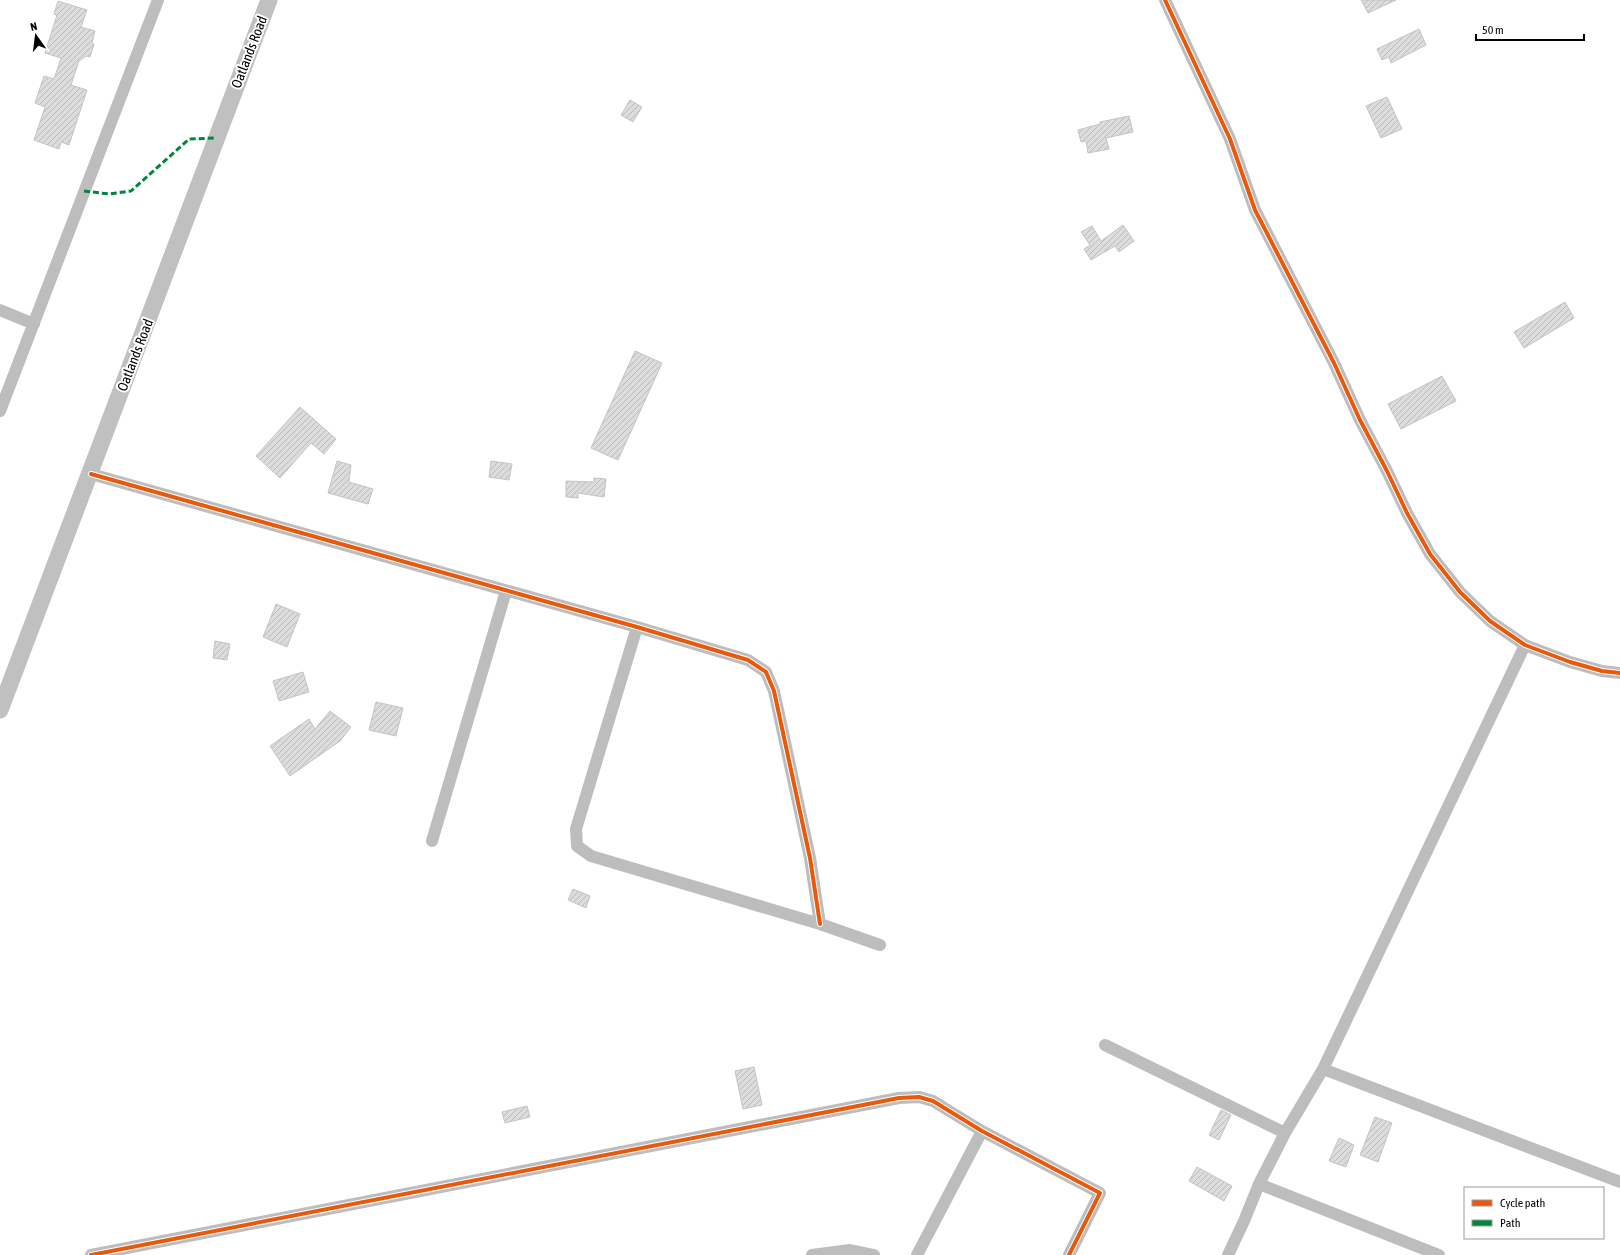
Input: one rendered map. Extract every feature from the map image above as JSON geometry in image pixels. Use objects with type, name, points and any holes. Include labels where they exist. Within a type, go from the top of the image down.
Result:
[{"type":"street","points":[[0,411],[158,0]]},
{"type":"street","name":"Oatlands Road","points":[[0,710],[91,474],[269,0]]},
{"type":"street","points":[[1165,0],[1230,139],[1256,210],[1334,363],[1360,420],[1407,513],[1430,554],[1460,592],[1490,621],[1525,645],[1570,662],[1602,671],[1620,673]]},
{"type":"street","points":[[0,310],[34,324]]},
{"type":"street","points":[[91,474],[637,627],[748,660],[766,672],[774,691],[809,850],[820,924]]},
{"type":"street","points":[[432,841],[506,591]]},
{"type":"street","points":[[637,627],[576,829],[577,846],[591,856],[820,924],[880,945]]},
{"type":"street","points":[[1228,1255],[1259,1184],[1285,1133],[1323,1069],[1525,645]]},
{"type":"street","points":[[1105,1045],[1285,1133]]},
{"type":"street","points":[[1323,1069],[1620,1182]]},
{"type":"street","points":[[91,1255],[899,1098],[919,1097],[933,1100],[982,1131],[1100,1193],[1069,1255]]},
{"type":"street","points":[[917,1255],[982,1131]]},
{"type":"street","points":[[1259,1184],[1439,1255]]},
{"type":"street","points":[[812,1255],[850,1250],[874,1255]]},
{"type":"building","points":[[1361,0],[1396,0],[1368,13]]},
{"type":"building","points":[[58,1],[87,10],[81,27],[95,31],[92,43],[94,44],[90,57],[86,56],[79,61],[71,85],[87,90],[69,145],[61,142],[59,149],[34,140],[45,107],[35,103],[44,76],[54,79],[61,58],[45,53],[57,15],[54,14]]},
{"type":"building","points":[[1419,29],[1426,45],[1391,63],[1389,57],[1382,60],[1377,49]]},
{"type":"building","points":[[1387,97],[1402,129],[1381,138],[1366,106]]},
{"type":"building","points":[[630,100],[642,107],[633,122],[621,115]]},
{"type":"building","points":[[1129,116],[1133,132],[1106,138],[1109,149],[1088,153],[1086,141],[1081,142],[1078,130],[1100,124],[1100,122]]},
{"type":"building","points":[[1123,225],[1134,241],[1119,252],[1115,246],[1091,260],[1084,249],[1090,245],[1081,232],[1092,226],[1101,241]]},
{"type":"building","points":[[1565,302],[1574,318],[1524,348],[1514,332]]},
{"type":"building","points":[[635,351],[662,363],[618,460],[591,448]]},
{"type":"building","points":[[1442,376],[1456,401],[1401,429],[1388,404]]},
{"type":"building","points":[[300,407],[336,439],[324,454],[311,443],[280,478],[256,456]]},
{"type":"building","points":[[337,461],[351,465],[349,482],[373,489],[368,504],[328,493]]},
{"type":"building","points":[[491,461],[512,464],[509,480],[489,477]]},
{"type":"building","points":[[594,478],[606,479],[604,497],[578,493],[578,498],[566,497],[566,481],[594,482]]},
{"type":"building","points":[[276,604],[300,614],[287,647],[263,637]]},
{"type":"building","points":[[215,641],[230,644],[227,660],[213,658]]},
{"type":"building","points":[[303,672],[309,692],[279,701],[273,681]]},
{"type":"building","points":[[376,702],[403,708],[396,736],[369,730]]},
{"type":"building","points":[[330,711],[351,727],[340,741],[290,776],[270,746],[309,719],[315,729]]},
{"type":"building","points":[[573,889],[590,896],[586,908],[568,900]]},
{"type":"building","points":[[754,1067],[762,1105],[743,1109],[735,1071]]},
{"type":"building","points":[[527,1106],[530,1117],[505,1123],[502,1112]]},
{"type":"building","points":[[1221,1110],[1231,1115],[1219,1140],[1209,1135]]},
{"type":"building","points":[[1375,1117],[1392,1123],[1378,1162],[1360,1155]]},
{"type":"building","points":[[1339,1138],[1354,1145],[1346,1167],[1329,1161]]},
{"type":"building","points":[[1197,1167],[1232,1186],[1224,1201],[1189,1181]]},
{"type":"marked path","points":[[84,191],[109,194],[131,191],[189,139],[216,138]]},
{"type":"cycle path","points":[[1165,0],[1230,139],[1255,210],[1334,363],[1360,420],[1407,513],[1430,554],[1460,592],[1490,621],[1525,645],[1570,662],[1602,671],[1620,673]]},
{"type":"cycle path","points":[[91,474],[637,627],[748,660],[766,672],[774,691],[810,858],[820,924]]},
{"type":"cycle path","points":[[91,1255],[899,1098],[919,1097],[933,1101],[982,1131],[1100,1193],[1069,1255]]}]
